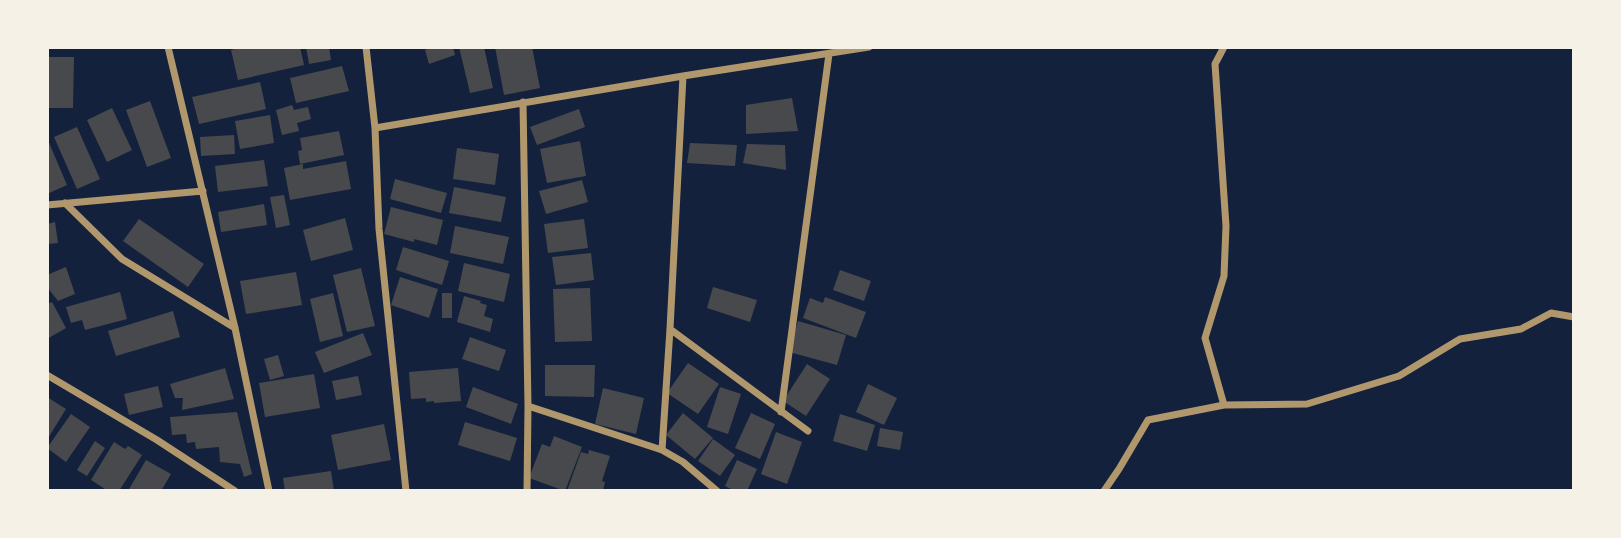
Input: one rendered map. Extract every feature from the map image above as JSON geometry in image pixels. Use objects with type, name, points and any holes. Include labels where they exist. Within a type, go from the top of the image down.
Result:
[{"type":"street","points":[[168,47],[235,328],[269,491]]},
{"type":"street","points":[[366,47],[375,128],[379,229],[406,491]]},
{"type":"street","points":[[375,128],[869,47]]},
{"type":"street","points":[[1224,47],[1214,64],[1225,214],[1224,276],[1205,338],[1224,405]]},
{"type":"street","points":[[781,412],[829,54]]},
{"type":"street","points":[[662,450],[682,76]]},
{"type":"street","points":[[523,102],[527,491]]},
{"type":"street","points":[[47,205],[202,191]]},
{"type":"street","points":[[65,203],[122,260],[235,328]]},
{"type":"street","points":[[1104,491],[1148,420],[1224,405],[1307,404],[1399,376],[1460,339],[1521,329],[1551,313],[1574,317]]},
{"type":"street","points":[[670,329],[808,431]]},
{"type":"street","points":[[47,375],[157,440],[235,491]]},
{"type":"street","points":[[528,406],[662,450],[683,461],[717,491]]},
{"type":"building","points":[[243,47],[300,47],[304,65],[238,80],[231,50]]},
{"type":"building","points":[[306,47],[329,47],[331,60],[309,64]]},
{"type":"building","points":[[453,47],[455,55],[429,64],[425,50]]},
{"type":"building","points":[[459,47],[484,47],[493,88],[470,93]]},
{"type":"building","points":[[495,47],[532,47],[540,88],[504,95]]},
{"type":"building","points":[[49,57],[74,57],[73,108],[48,108]]},
{"type":"building","points":[[342,66],[349,91],[296,103],[290,78]]},
{"type":"building","points":[[260,82],[266,109],[199,124],[192,97]]},
{"type":"building","points":[[792,98],[798,131],[746,134],[746,105]]},
{"type":"building","points":[[150,101],[171,158],[147,167],[126,110]]},
{"type":"building","points":[[292,105],[294,110],[308,107],[311,119],[297,123],[299,131],[282,135],[276,110]]},
{"type":"building","points":[[112,108],[132,150],[107,162],[87,120]]},
{"type":"building","points":[[579,109],[585,127],[537,145],[530,127]]},
{"type":"building","points":[[270,115],[274,143],[240,149],[235,121]]},
{"type":"building","points":[[77,127],[100,179],[77,189],[54,137]]},
{"type":"building","points":[[339,131],[344,155],[300,164],[300,138]]},
{"type":"building","points":[[234,135],[235,154],[201,156],[200,137]]},
{"type":"building","points":[[47,138],[67,185],[47,194]]},
{"type":"building","points":[[580,141],[586,176],[547,183],[540,149]]},
{"type":"building","points":[[690,143],[737,145],[735,166],[687,163]]},
{"type":"building","points":[[747,144],[785,145],[786,170],[743,163]]},
{"type":"building","points":[[457,148],[499,154],[495,185],[453,179]]},
{"type":"building","points":[[264,160],[268,186],[218,192],[215,166]]},
{"type":"building","points":[[346,161],[351,189],[290,200],[284,168],[303,164],[303,169]]},
{"type":"building","points":[[395,179],[447,193],[441,213],[390,199]]},
{"type":"building","points":[[582,180],[588,202],[546,214],[539,191]]},
{"type":"building","points":[[454,187],[506,197],[501,222],[449,213]]},
{"type":"building","points":[[284,195],[290,225],[276,228],[270,197]]},
{"type":"building","points":[[264,204],[267,225],[221,232],[218,212]]},
{"type":"building","points":[[391,207],[443,220],[437,245],[384,234]]},
{"type":"building","points":[[345,218],[353,250],[311,261],[303,230]]},
{"type":"building","points":[[139,219],[204,264],[188,287],[123,241]]},
{"type":"building","points":[[584,219],[588,248],[548,253],[544,224]]},
{"type":"building","points":[[55,222],[58,243],[47,244],[47,224]]},
{"type":"building","points":[[455,226],[509,237],[503,264],[450,253]]},
{"type":"building","points":[[403,247],[449,261],[442,285],[396,270]]},
{"type":"building","points":[[591,253],[594,280],[556,285],[552,257]]},
{"type":"building","points":[[464,263],[510,274],[504,302],[458,291]]},
{"type":"building","points":[[66,267],[75,294],[58,301],[47,287],[47,275]]},
{"type":"building","points":[[361,268],[375,326],[347,332],[333,275]]},
{"type":"building","points":[[840,270],[871,281],[864,301],[833,290]]},
{"type":"building","points":[[296,272],[302,305],[246,314],[240,281]]},
{"type":"building","points":[[400,277],[438,289],[429,318],[391,305]]},
{"type":"building","points":[[713,287],[757,300],[750,322],[707,308]]},
{"type":"building","points":[[590,288],[592,341],[555,342],[553,289]]},
{"type":"building","points":[[120,292],[127,319],[85,330],[82,320],[71,323],[66,307]]},
{"type":"building","points":[[333,293],[343,336],[320,342],[310,299]]},
{"type":"building","points":[[442,293],[452,293],[452,318],[442,318]]},
{"type":"building","points":[[464,296],[487,305],[484,316],[493,319],[490,332],[457,322]]},
{"type":"building","points":[[825,297],[866,312],[856,338],[803,318],[810,298],[823,303]]},
{"type":"building","points":[[52,302],[66,328],[47,339],[47,304]]},
{"type":"building","points":[[173,311],[180,337],[116,356],[108,331]]},
{"type":"building","points":[[798,321],[846,335],[837,365],[789,352]]},
{"type":"building","points":[[363,333],[372,355],[324,373],[315,352]]},
{"type":"building","points":[[470,337],[506,350],[499,371],[462,359]]},
{"type":"building","points":[[278,355],[284,376],[270,380],[264,359]]},
{"type":"building","points":[[688,363],[719,384],[698,414],[667,393]]},
{"type":"building","points":[[807,364],[830,379],[806,416],[783,401]]},
{"type":"building","points":[[545,365],[595,365],[594,397],[545,396]]},
{"type":"building","points":[[225,368],[234,399],[182,410],[183,398],[175,398],[170,384]]},
{"type":"building","points":[[458,368],[461,401],[434,403],[426,402],[426,398],[411,399],[409,372]]},
{"type":"building","points":[[314,374],[320,408],[265,417],[259,383]]},
{"type":"building","points":[[358,376],[362,395],[336,400],[332,381]]},
{"type":"building","points":[[868,384],[897,398],[884,425],[856,412]]},
{"type":"building","points":[[158,386],[163,407],[129,415],[124,394]]},
{"type":"building","points":[[473,387],[518,404],[511,424],[466,407]]},
{"type":"building","points":[[720,387],[741,394],[728,434],[707,427]]},
{"type":"building","points":[[603,388],[644,398],[636,434],[595,424]]},
{"type":"building","points":[[47,397],[66,409],[47,440]]},
{"type":"building","points":[[237,412],[252,474],[244,477],[240,464],[220,462],[219,447],[196,449],[195,442],[187,443],[186,434],[172,435],[170,417]]},
{"type":"building","points":[[683,413],[713,438],[695,459],[666,435]]},
{"type":"building","points":[[751,413],[775,424],[760,459],[735,448]]},
{"type":"building","points":[[71,414],[90,427],[66,462],[47,448]]},
{"type":"building","points":[[840,414],[875,425],[867,451],[833,441]]},
{"type":"building","points":[[465,422],[517,438],[510,461],[458,445]]},
{"type":"building","points":[[384,424],[391,460],[338,470],[331,435]]},
{"type":"building","points":[[880,428],[903,432],[900,450],[877,446]]},
{"type":"building","points":[[776,432],[802,442],[787,484],[761,474]]},
{"type":"building","points":[[554,436],[582,447],[565,491],[529,478],[542,444],[550,447]]},
{"type":"building","points":[[713,439],[735,455],[720,476],[698,461]]},
{"type":"building","points":[[95,441],[105,448],[87,476],[77,470]]},
{"type":"building","points":[[114,442],[125,449],[128,446],[142,455],[119,491],[108,491],[91,480]]},
{"type":"building","points":[[589,450],[610,456],[602,481],[605,482],[603,491],[567,491],[581,452],[588,454]]},
{"type":"building","points":[[146,460],[171,474],[161,491],[128,491]]},
{"type":"building","points":[[737,460],[757,469],[747,491],[735,491],[725,486]]},
{"type":"building","points":[[331,471],[334,491],[285,491],[283,478]]}]
